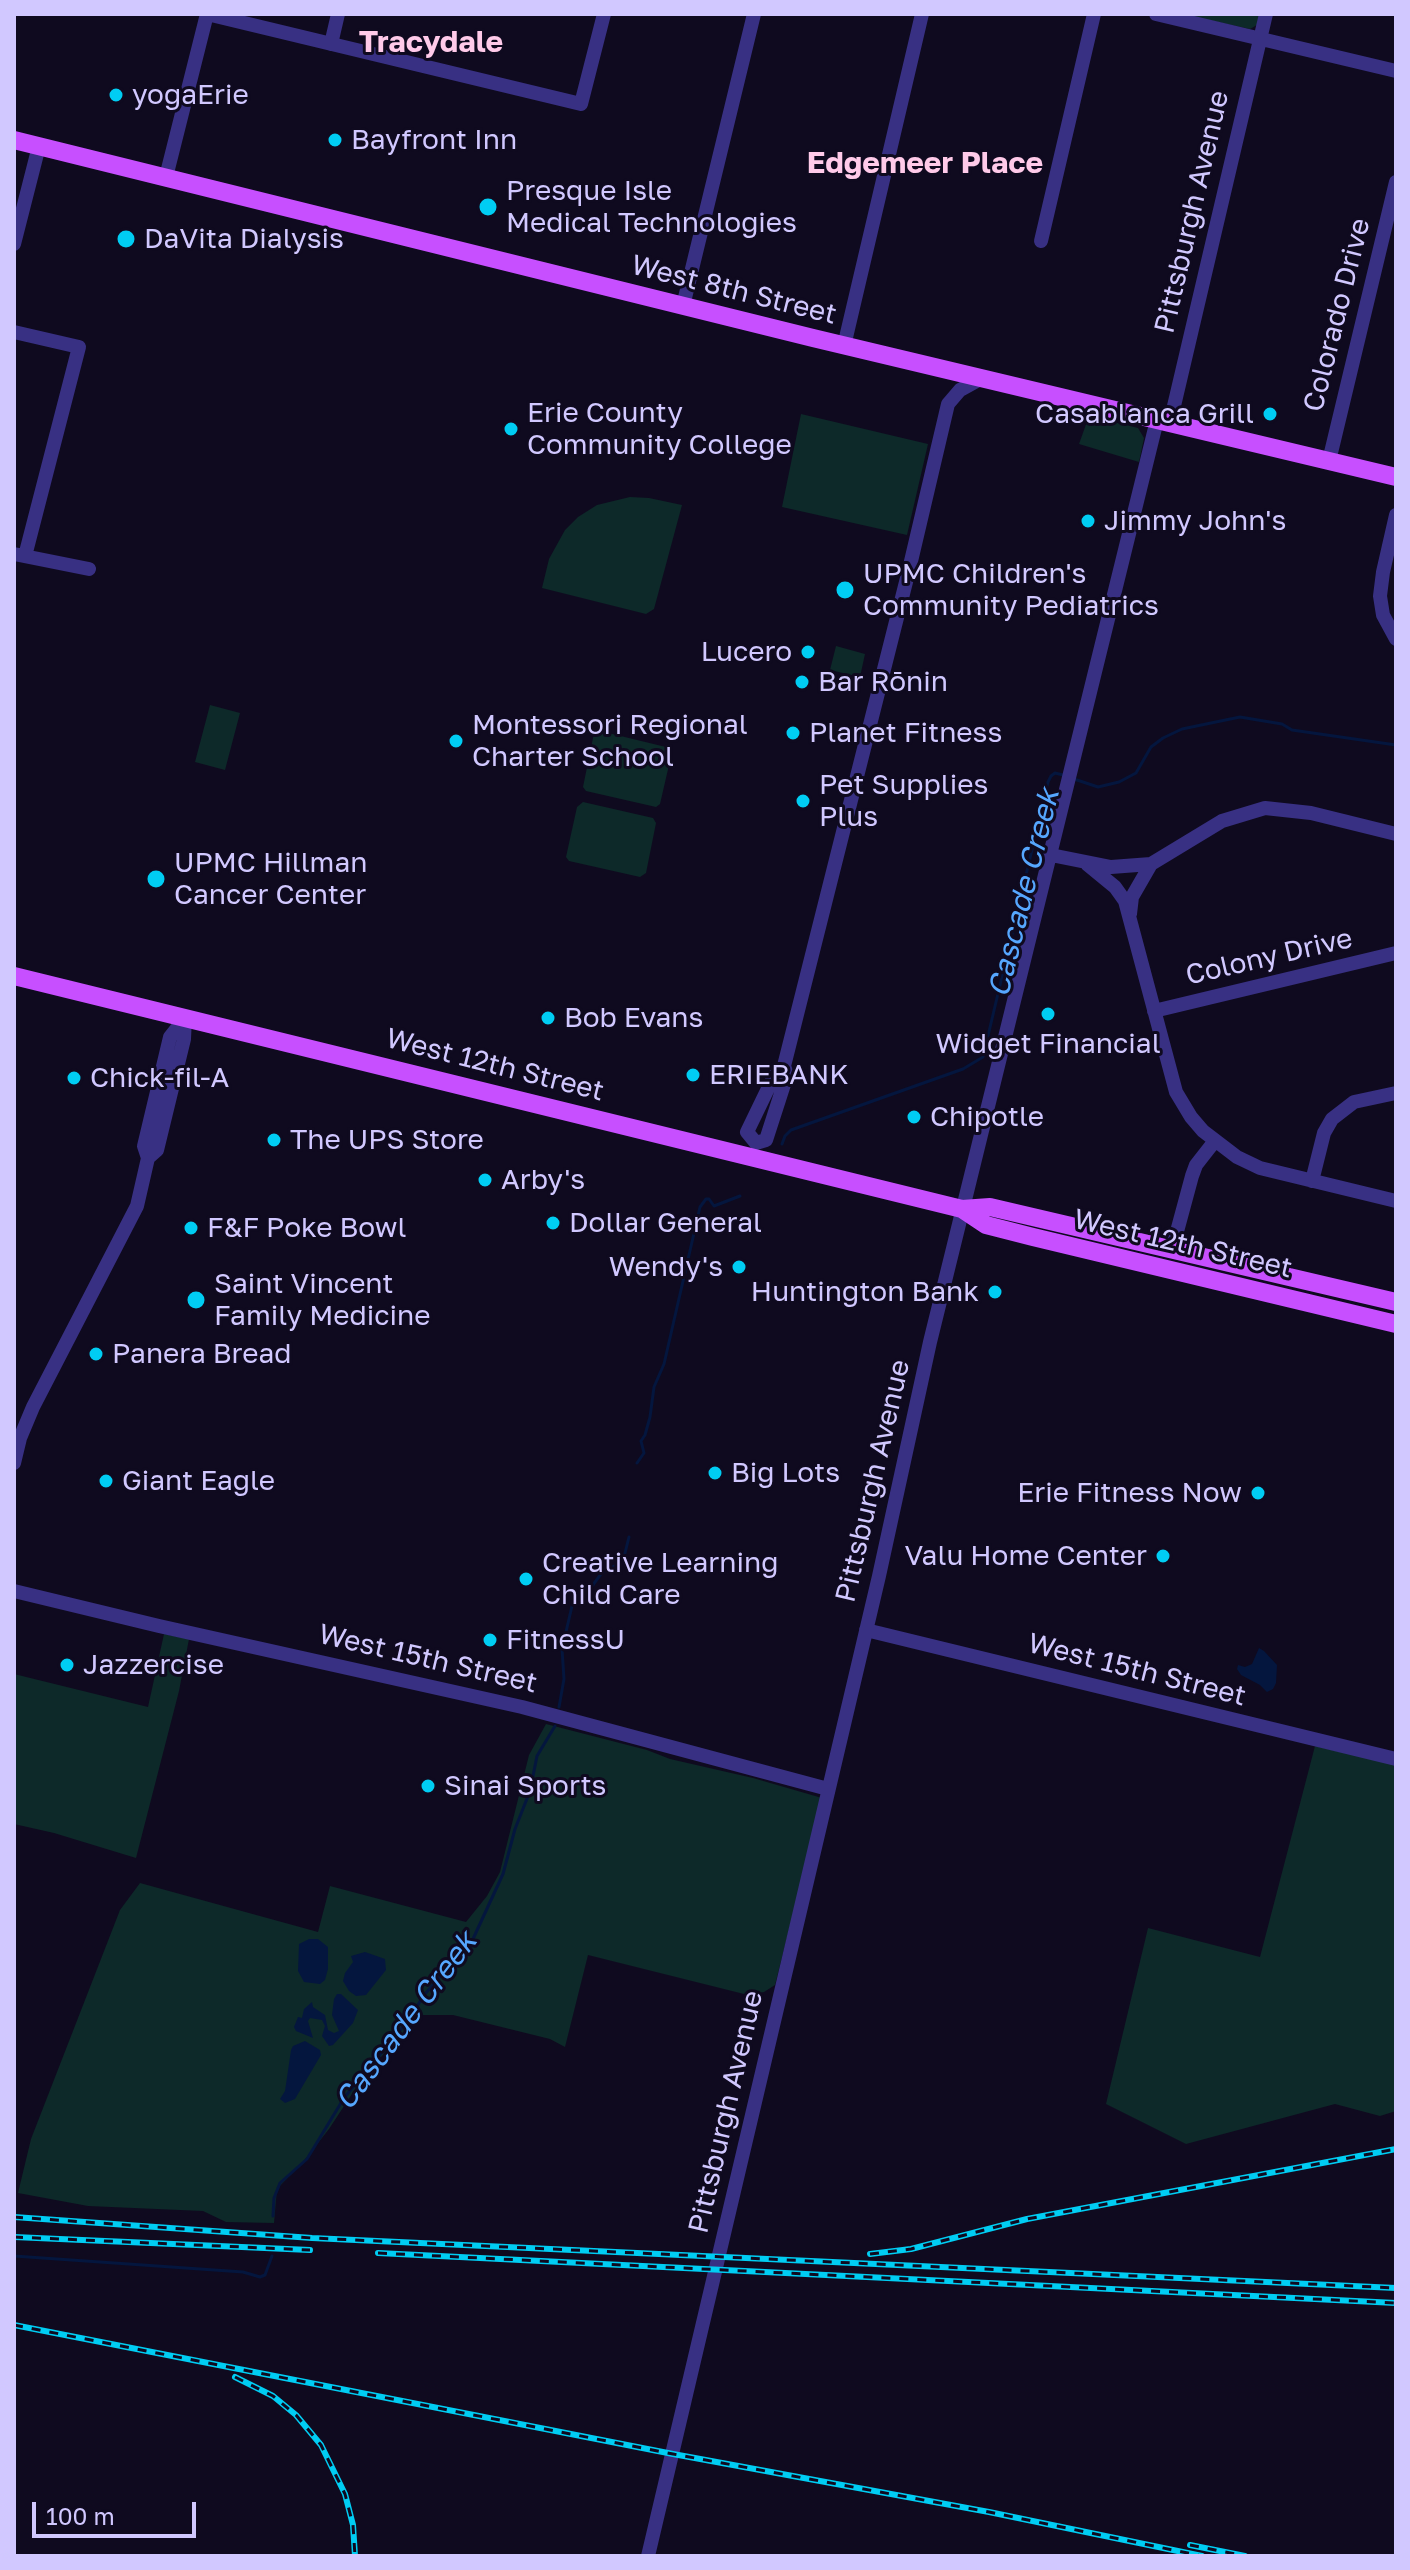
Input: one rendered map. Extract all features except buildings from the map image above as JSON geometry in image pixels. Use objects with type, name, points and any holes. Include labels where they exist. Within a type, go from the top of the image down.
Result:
[{"type":"main road","name":"West 8th Street","points":[[14,140],[844,346],[1396,477]]},
{"type":"main road","name":"West 12th Street","points":[[14,976],[754,1150],[962,1209],[988,1225],[1396,1324]]},
{"type":"main road","name":"West 12th Street","points":[[962,1209],[990,1207],[1396,1302]]},
{"type":"street","points":[[166,177],[207,14],[581,104],[604,14]]},
{"type":"street","points":[[331,44],[338,14]]},
{"type":"street","points":[[683,306],[754,14]]},
{"type":"street","points":[[844,346],[922,14]]},
{"type":"street","points":[[1041,241],[1094,14]]},
{"type":"street","points":[[1156,14],[1396,71]]},
{"type":"street","name":"Pittsburgh Avenue","points":[[648,2556],[962,1209],[1071,768],[1266,14]]},
{"type":"street","points":[[14,244],[39,146]]},
{"type":"street","name":"Colorado Drive","points":[[1329,461],[1396,182]]},
{"type":"street","points":[[14,332],[79,347],[20,555],[89,569]]},
{"type":"street","points":[[948,404],[945,396],[950,371]]},
{"type":"street","points":[[754,1150],[747,1132],[776,1072],[784,1066],[948,404],[960,390],[980,379]]},
{"type":"street","points":[[1396,515],[1380,596],[1383,615],[1396,639]]},
{"type":"street","points":[[1130,914],[1134,891],[1151,864],[1222,821],[1248,811],[1265,808],[1311,813],[1396,834]]},
{"type":"street","points":[[1051,855],[1111,867],[1151,864]]},
{"type":"street","points":[[1087,864],[1115,887],[1125,901],[1176,1092],[1191,1117],[1214,1142],[1260,1168],[1396,1201]]},
{"type":"street","name":"Colony Drive","points":[[1154,1011],[1396,953]]},
{"type":"street","points":[[14,1463],[33,1407],[137,1206],[148,1158],[144,1146],[170,1037],[185,1018]]},
{"type":"street","points":[[1312,1181],[1324,1133],[1332,1119],[1354,1102],[1396,1093]]},
{"type":"street","points":[[1172,1250],[1196,1165],[1214,1142]]},
{"type":"street","name":"West 15th Street","points":[[14,1591],[511,1704],[828,1789]]},
{"type":"street","name":"West 15th Street","points":[[866,1630],[1396,1759]]},
{"type":"green space","points":[[1181,14],[1259,14],[1257,25],[1250,29]]},
{"type":"green space","points":[[801,414],[928,444],[907,535],[782,507]]},
{"type":"green space","points":[[1089,416],[1138,428],[1144,438],[1139,462],[1079,444]]},
{"type":"green space","points":[[630,497],[682,505],[654,609],[646,614],[542,588],[549,559],[565,530],[597,505]]},
{"type":"green space","points":[[836,646],[865,654],[860,677],[830,670]]},
{"type":"green space","points":[[210,705],[240,713],[225,770],[195,762]]},
{"type":"green space","points":[[600,731],[670,748],[672,752],[660,804],[656,807],[586,791],[583,787],[594,733]]},
{"type":"green space","points":[[583,802],[653,818],[656,823],[646,873],[640,877],[569,861],[566,857],[577,807]]},
{"type":"green space","points":[[164,1634],[189,1639],[179,1691],[136,1858],[14,1824],[14,1674],[148,1707]]},
{"type":"green space","points":[[546,1724],[822,1798],[775,1985],[764,1992],[748,1995],[588,1955],[565,2047],[550,2039],[453,2015],[416,2015],[396,2043],[369,2068],[329,2129],[277,2189],[274,2223],[226,2222],[203,2211],[88,2206],[18,2193],[31,2139],[120,1910],[140,1883],[318,1932],[330,1886],[466,1922],[487,1896],[500,1872],[529,1755]]},
{"type":"green space","points":[[1315,1746],[1396,1765],[1396,2111],[1380,2116],[1335,2104],[1186,2144],[1106,2104],[1148,1928],[1260,1957]]},
{"type":"water","points":[[1259,1648],[1277,1665],[1276,1683],[1267,1692],[1237,1669],[1238,1665],[1245,1667],[1252,1664]]},
{"type":"water","points":[[318,1939],[328,1947],[328,1969],[325,1980],[320,1984],[304,1982],[298,1971],[299,1944]]},
{"type":"water","points":[[365,1952],[385,1959],[386,1970],[366,1995],[356,1996],[343,1981],[353,1962],[351,1956]]},
{"type":"water","points":[[337,1994],[341,1994],[358,2010],[353,2023],[333,2045],[329,2046],[322,2036],[325,2026],[322,2020],[310,2018],[308,2021],[313,2038],[296,2031],[294,2027],[298,2017],[302,2018],[304,2009],[312,2002],[313,2007],[325,2015],[328,2030],[334,2033],[339,2031],[332,2015]]},
{"type":"water","points":[[305,2041],[320,2050],[321,2055],[295,2099],[285,2103],[280,2099],[285,2091],[291,2050]]},
{"type":"waterway","name":"Cascade Creek","points":[[1074,779],[1098,787],[1119,782],[1136,773],[1151,747],[1163,738],[1182,729],[1240,717],[1282,724],[1292,730],[1396,745]]},
{"type":"waterway","name":"Cascade Creek","points":[[782,1144],[791,1130],[963,1069],[983,1057],[1048,782],[1055,773],[1063,775]]},
{"type":"waterway","name":"Cascade Creek","points":[[637,1463],[644,1453],[641,1441],[650,1417],[654,1387],[664,1364],[700,1207],[706,1199],[714,1206],[740,1196]]},
{"type":"waterway","name":"Cascade Creek","points":[[559,1707],[564,1679],[562,1649],[572,1606],[601,1574],[618,1565],[624,1557],[629,1537]]},
{"type":"waterway","name":"Cascade Creek","points":[[273,2216],[274,2198],[280,2183],[307,2159],[344,2098],[406,2023],[425,1994],[473,1939],[503,1874],[515,1829],[530,1791],[537,1756],[555,1726]]},
{"type":"waterway","name":"Cascade Creek","points":[[14,2256],[243,2272],[260,2277],[265,2275],[272,2256]]},
{"type":"railway","points":[[870,2254],[911,2249],[1027,2219],[1396,2149]]},
{"type":"railway","points":[[14,2217],[312,2238],[1396,2288]]},
{"type":"railway","points":[[14,2237],[310,2250]]},
{"type":"railway","points":[[378,2253],[1396,2303]]},
{"type":"railway","points":[[14,2325],[673,2454],[989,2512],[1202,2556]]},
{"type":"railway","points":[[235,2377],[273,2396],[296,2415],[321,2445],[345,2494],[353,2525],[355,2556]]},
{"type":"railway","points":[[1190,2545],[1245,2556]]},
{"type":"place","name":"yogaErie","points":[[116,95]]},
{"type":"place","name":"Bayfront Inn","points":[[335,140]]},
{"type":"place","name":"Presque Isle Medical Technologies","points":[[488,207]]},
{"type":"place","name":"DaVita Dialysis","points":[[126,239]]},
{"type":"place","name":"Casablanca Grill","points":[[1270,414]]},
{"type":"place","name":"Erie County Community College","points":[[511,429]]},
{"type":"place","name":"Jimmy John's","points":[[1088,521]]},
{"type":"place","name":"UPMC Children's Community Pediatrics","points":[[845,590]]},
{"type":"place","name":"Lucero","points":[[808,652]]},
{"type":"place","name":"Bar Rōnin","points":[[802,682]]},
{"type":"place","name":"Planet Fitness","points":[[793,733]]},
{"type":"place","name":"Montessori Regional Charter School","points":[[456,741]]},
{"type":"place","name":"Pet Supplies Plus","points":[[803,801]]},
{"type":"place","name":"UPMC Hillman Cancer Center","points":[[156,879]]},
{"type":"place","name":"Widget Financial","points":[[1048,1014]]},
{"type":"place","name":"Bob Evans","points":[[548,1018]]},
{"type":"place","name":"ERIEBANK","points":[[693,1075]]},
{"type":"place","name":"Chick-fil-A","points":[[74,1078]]},
{"type":"place","name":"Chipotle","points":[[914,1117]]},
{"type":"place","name":"The UPS Store","points":[[274,1140]]},
{"type":"place","name":"Arby's","points":[[485,1180]]},
{"type":"place","name":"Dollar General","points":[[553,1223]]},
{"type":"place","name":"F&F Poke Bowl","points":[[191,1228]]},
{"type":"place","name":"Wendy's","points":[[739,1267]]},
{"type":"place","name":"Huntington Bank","points":[[995,1292]]},
{"type":"place","name":"Saint Vincent Family Medicine","points":[[196,1300]]},
{"type":"place","name":"Panera Bread","points":[[96,1354]]},
{"type":"place","name":"Big Lots","points":[[715,1473]]},
{"type":"place","name":"Giant Eagle","points":[[106,1481]]},
{"type":"place","name":"Erie Fitness Now","points":[[1258,1493]]},
{"type":"place","name":"Valu Home Center","points":[[1163,1556]]},
{"type":"place","name":"Creative Learning Child Care","points":[[526,1579]]},
{"type":"place","name":"FitnessU","points":[[490,1640]]},
{"type":"place","name":"Jazzercise","points":[[67,1665]]},
{"type":"place","name":"Sinai Sports","points":[[428,1786]]},
{"type":"district","name":"Tracydale","points":[[431,42]]},
{"type":"district","name":"Edgemeer Place","points":[[925,163]]}]
